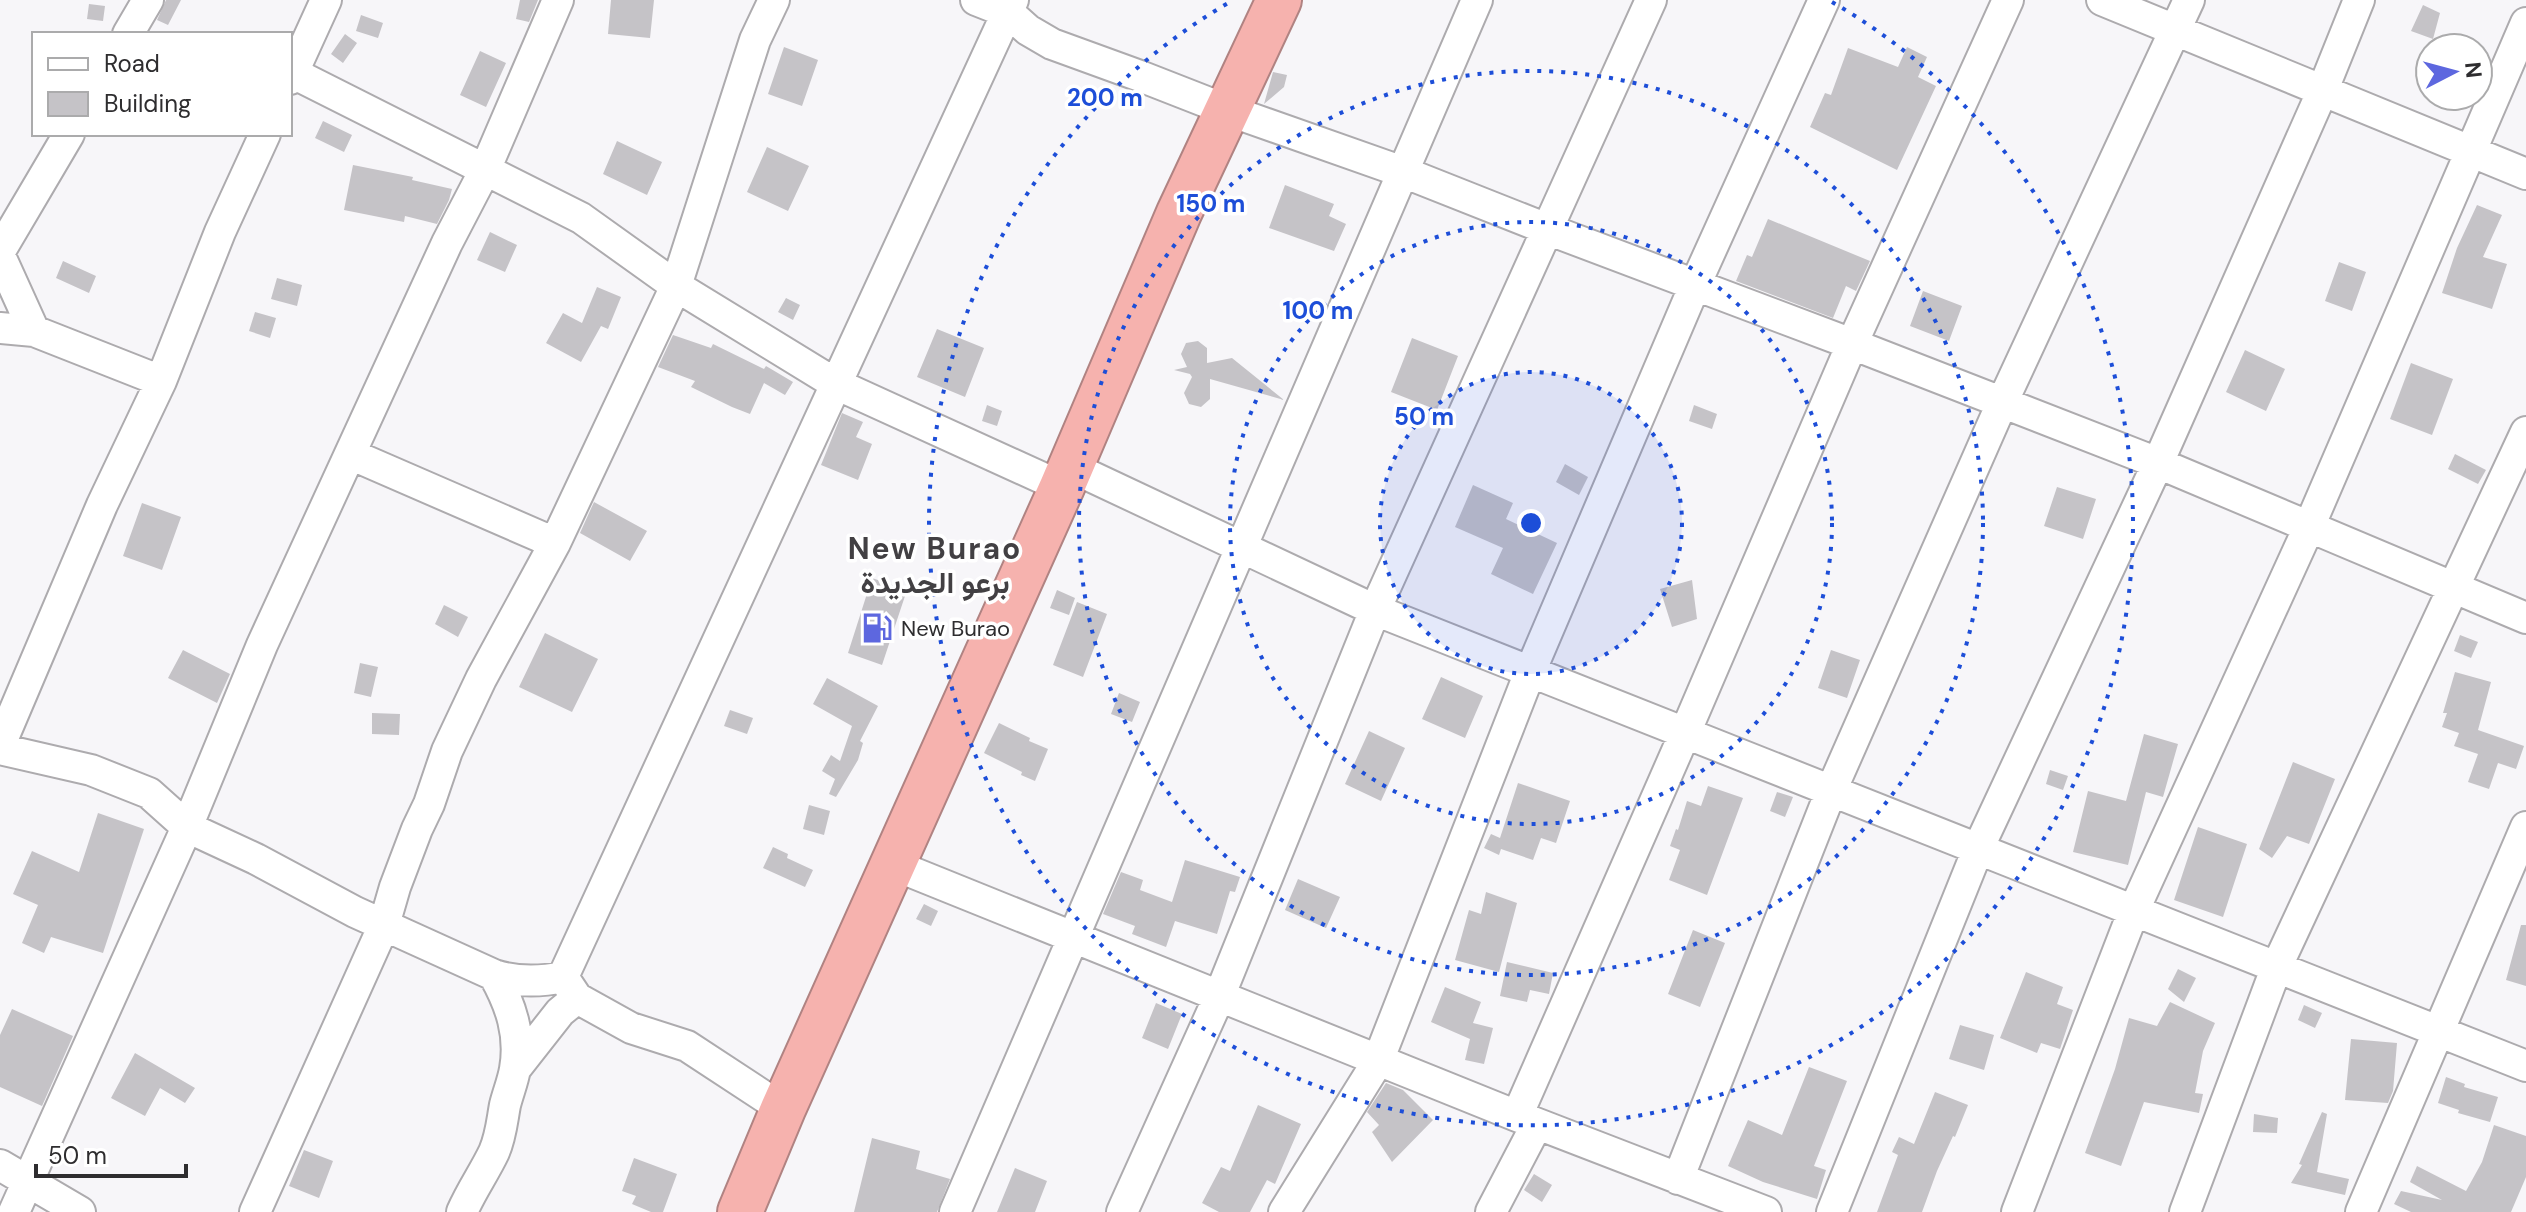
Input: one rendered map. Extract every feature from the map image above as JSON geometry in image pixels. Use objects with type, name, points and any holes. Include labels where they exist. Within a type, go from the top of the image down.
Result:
[{"type":"highway","points":[[740,1212],[783,1109],[1066,477],[1179,213],[1279,0]]},
{"type":"street","points":[[129,32],[148,0]]},
{"type":"street","points":[[326,0],[292,76],[581,218],[676,286],[836,384],[1240,547],[1375,610],[2526,1066]]},
{"type":"street","points":[[14,1212],[187,827],[262,645],[447,243],[485,170],[558,0]]},
{"type":"street","points":[[255,1212],[384,925],[447,751],[481,679],[555,543],[676,286],[755,40],[774,0]]},
{"type":"street","points":[[976,0],[1011,6],[1028,30],[1052,44],[1403,172],[2158,463],[2526,618]]},
{"type":"street","points":[[955,1212],[1477,0]]},
{"type":"street","points":[[1122,1212],[1219,997],[1375,610],[1651,0]]},
{"type":"street","points":[[1284,1212],[1378,1061],[1530,672],[1695,285],[1824,0]]},
{"type":"street","points":[[1491,1212],[1685,733],[1852,344],[2008,0]]},
{"type":"street","points":[[2102,0],[2526,174]]},
{"type":"street","points":[[1678,1179],[1831,791],[2002,403],[2189,0]]},
{"type":"street","points":[[1832,1212],[1978,849],[2158,463],[2322,92],[2359,0]]},
{"type":"street","points":[[516,1068],[560,1012],[836,384],[1011,6]]},
{"type":"street","points":[[2017,1212],[2134,910],[2309,527],[2526,23]]},
{"type":"street","points":[[34,331],[0,253],[68,136]]},
{"type":"street","points":[[264,136],[220,232],[161,381],[102,505],[0,747],[91,770],[149,793],[187,827],[384,925],[494,975],[509,980],[546,980],[570,987],[631,1028],[687,1046],[783,1109]]},
{"type":"street","points":[[1,327],[34,331],[161,381]]},
{"type":"street","points":[[2185,1212],[2277,966],[2526,432]]},
{"type":"street","points":[[350,454],[555,543]]},
{"type":"street","points":[[2361,1212],[2526,827]]},
{"type":"street","points":[[894,865],[1378,1061],[1766,1212]]},
{"type":"street","points":[[462,1212],[498,1140],[516,1068],[515,1020],[494,975]]},
{"type":"street","points":[[0,1165],[80,1212]]},
{"type":"building","points":[[166,0],[181,0],[168,25],[157,20]]},
{"type":"building","points":[[520,0],[538,0],[529,22],[516,19]]},
{"type":"building","points":[[611,0],[654,0],[650,38],[608,34]]},
{"type":"building","points":[[89,4],[105,6],[103,21],[87,19]]},
{"type":"building","points":[[2423,5],[2440,13],[2435,32],[2411,31]]},
{"type":"building","points":[[361,15],[383,23],[378,38],[356,31]]},
{"type":"building","points":[[345,34],[357,43],[343,63],[331,54]]},
{"type":"building","points":[[784,47],[818,60],[802,106],[768,94]]},
{"type":"building","points":[[1907,47],[1927,57],[1918,77],[1936,86],[1897,170],[1810,127],[1825,93],[1831,95],[1848,48],[1898,67]]},
{"type":"building","points":[[480,51],[506,63],[486,107],[460,95]]},
{"type":"building","points":[[1273,72],[1287,75],[1284,87],[1264,104]]},
{"type":"building","points":[[323,121],[352,135],[344,152],[315,138]]},
{"type":"building","points":[[617,141],[662,162],[647,195],[603,174]]},
{"type":"building","points":[[767,147],[809,166],[788,211],[747,192]]},
{"type":"building","points":[[353,165],[413,177],[412,180],[452,189],[437,224],[405,216],[404,222],[344,210]]},
{"type":"building","points":[[1285,185],[1334,204],[1329,216],[1346,224],[1334,251],[1269,228]]},
{"type":"building","points":[[2477,205],[2502,215],[2483,257],[2507,264],[2492,309],[2442,293],[2457,248]]},
{"type":"building","points":[[1768,219],[1870,261],[1856,291],[1846,286],[1833,318],[1736,281],[1747,255],[1752,257]]},
{"type":"building","points":[[490,232],[517,245],[505,272],[477,260]]},
{"type":"building","points":[[63,261],[96,276],[89,293],[56,278]]},
{"type":"building","points":[[2339,262],[2366,272],[2352,311],[2325,301]]},
{"type":"building","points":[[277,278],[302,285],[297,306],[271,299]]},
{"type":"building","points":[[597,287],[621,297],[608,329],[601,326],[581,362],[546,343],[563,313],[582,323]]},
{"type":"building","points":[[1923,291],[1962,306],[1949,341],[1910,326]]},
{"type":"building","points":[[786,298],[800,305],[793,320],[778,312]]},
{"type":"building","points":[[255,312],[276,318],[270,338],[249,331]]},
{"type":"building","points":[[937,329],[984,348],[965,397],[917,377]]},
{"type":"building","points":[[673,335],[711,348],[713,344],[764,369],[766,366],[793,382],[785,395],[764,383],[750,414],[732,407],[691,387],[695,381],[658,367]]},
{"type":"building","points":[[1412,338],[1458,356],[1437,410],[1391,392]]},
{"type":"building","points":[[1198,341],[1207,348],[1207,363],[1232,358],[1284,400],[1210,379],[1210,399],[1201,407],[1189,404],[1184,393],[1192,377],[1174,370],[1187,367],[1181,354],[1186,343]]},
{"type":"building","points":[[2245,350],[2285,369],[2266,411],[2226,392]]},
{"type":"building","points":[[2411,363],[2453,379],[2432,435],[2390,419]]},
{"type":"building","points":[[987,405],[1002,411],[997,426],[982,421]]},
{"type":"building","points":[[1694,405],[1717,414],[1712,429],[1689,421]]},
{"type":"building","points":[[842,413],[863,422],[856,437],[872,444],[858,480],[821,465]]},
{"type":"building","points":[[2455,454],[2486,470],[2478,484],[2448,469]]},
{"type":"building","points":[[1565,464],[1588,477],[1579,495],[1556,482]]},
{"type":"building","points":[[1473,485],[1513,503],[1506,519],[1557,543],[1533,594],[1491,574],[1503,548],[1455,527]]},
{"type":"building","points":[[2057,487],[2096,499],[2083,539],[2044,526]]},
{"type":"building","points":[[594,502],[647,531],[630,561],[580,533]]},
{"type":"building","points":[[142,503],[181,517],[162,570],[123,556]]},
{"type":"building","points":[[872,578],[907,590],[882,665],[848,653]]},
{"type":"building","points":[[1692,580],[1697,619],[1672,627],[1660,589]]},
{"type":"building","points":[[1057,590],[1075,598],[1069,615],[1050,608]]},
{"type":"building","points":[[1077,602],[1107,614],[1083,677],[1053,665]]},
{"type":"building","points":[[444,605],[468,617],[458,637],[435,624]]},
{"type":"building","points":[[545,633],[598,659],[572,712],[519,687]]},
{"type":"building","points":[[2460,635],[2478,642],[2471,658],[2454,651]]},
{"type":"building","points":[[183,650],[230,674],[217,703],[168,678]]},
{"type":"building","points":[[1831,650],[1860,660],[1847,698],[1818,688]]},
{"type":"building","points":[[360,663],[378,667],[371,697],[354,693]]},
{"type":"building","points":[[2455,672],[2491,682],[2478,730],[2524,746],[2516,769],[2498,763],[2489,789],[2468,782],[2478,754],[2454,746],[2459,733],[2442,727]]},
{"type":"building","points":[[1441,677],[1483,696],[1465,738],[1422,719]]},
{"type":"building","points":[[827,678],[878,706],[860,741],[863,743],[858,760],[836,797],[829,794],[835,779],[822,771],[831,755],[840,761],[852,726],[813,704]]},
{"type":"building","points":[[1119,693],[1140,702],[1132,722],[1111,714]]},
{"type":"building","points":[[730,710],[753,718],[747,734],[724,726]]},
{"type":"building","points":[[372,713],[400,714],[399,735],[372,734]]},
{"type":"building","points":[[999,723],[1048,749],[1035,781],[984,753]]},
{"type":"building","points":[[1369,731],[1405,748],[1381,801],[1345,784]]},
{"type":"building","points":[[2144,734],[2178,744],[2163,797],[2146,792],[2128,865],[2073,852],[2088,791],[2126,801]]},
{"type":"building","points":[[2293,762],[2335,779],[2309,844],[2287,836],[2272,858],[2259,849]]},
{"type":"building","points":[[2050,770],[2068,776],[2063,790],[2046,784]]},
{"type":"building","points":[[1518,783],[1570,801],[1556,843],[1541,838],[1533,860],[1501,849],[1499,855],[1484,848],[1491,834],[1500,838]]},
{"type":"building","points":[[1708,786],[1743,798],[1707,895],[1669,880],[1680,850],[1670,846],[1687,801],[1701,806]]},
{"type":"building","points":[[1777,792],[1793,797],[1785,817],[1770,811]]},
{"type":"building","points":[[809,805],[830,811],[824,835],[803,829]]},
{"type":"building","points":[[98,813],[144,829],[103,953],[51,937],[44,953],[22,943],[38,905],[13,894],[32,851],[79,872]]},
{"type":"building","points":[[2198,827],[2247,844],[2223,917],[2174,900]]},
{"type":"building","points":[[773,847],[788,854],[787,858],[813,870],[805,887],[763,868]]},
{"type":"building","points":[[1185,860],[1240,877],[1235,892],[1230,891],[1217,934],[1175,921],[1166,947],[1132,934],[1135,926],[1103,914],[1121,872],[1143,880],[1140,890],[1172,902]]},
{"type":"building","points":[[1298,879],[1340,897],[1326,928],[1285,910]]},
{"type":"building","points":[[1486,892],[1517,903],[1499,972],[1455,960],[1469,910],[1481,914]]},
{"type":"building","points":[[924,904],[938,911],[931,926],[916,919]]},
{"type":"building","points":[[2521,925],[2526,925],[2526,986],[2506,980]]},
{"type":"building","points":[[1693,930],[1725,943],[1700,1007],[1668,994]]},
{"type":"building","points":[[1507,962],[1553,973],[1549,994],[1530,990],[1527,1002],[1500,996]]},
{"type":"building","points":[[2178,969],[2196,978],[2184,1002],[2168,989]]},
{"type":"building","points":[[2026,972],[2063,987],[2057,1004],[2073,1010],[2060,1049],[2041,1043],[2037,1053],[2000,1038]]},
{"type":"building","points":[[1445,987],[1481,1002],[1473,1023],[1493,1028],[1484,1064],[1465,1060],[1470,1039],[1431,1022]]},
{"type":"building","points":[[2170,1002],[2215,1023],[2203,1051],[2195,1093],[2203,1094],[2199,1113],[2144,1102],[2121,1166],[2085,1153],[2115,1069],[2129,1018],[2157,1026]]},
{"type":"building","points":[[1156,1003],[1182,1014],[1168,1049],[1142,1038]]},
{"type":"building","points":[[2304,1005],[2322,1013],[2315,1028],[2298,1020]]},
{"type":"building","points":[[12,1009],[73,1036],[42,1106],[0,1087],[0,1035]]},
{"type":"building","points":[[1960,1025],[1994,1035],[1984,1070],[1949,1059]]},
{"type":"building","points":[[2351,1039],[2397,1043],[2393,1091],[2388,1103],[2345,1100]]},
{"type":"building","points":[[135,1053],[195,1088],[185,1103],[160,1088],[145,1116],[111,1098]]},
{"type":"building","points":[[1809,1067],[1847,1081],[1814,1166],[1826,1170],[1817,1199],[1763,1182],[1728,1166],[1748,1120],[1782,1135]]},
{"type":"building","points":[[2446,1077],[2465,1084],[2464,1087],[2498,1097],[2490,1122],[2458,1113],[2459,1110],[2438,1103]]},
{"type":"building","points":[[1386,1083],[1403,1090],[1433,1120],[1392,1162],[1372,1132],[1379,1125],[1367,1112]]},
{"type":"building","points":[[1935,1092],[1968,1105],[1937,1171],[1922,1212],[1877,1212],[1898,1155],[1892,1152],[1899,1137],[1914,1144]]},
{"type":"building","points":[[1258,1105],[1301,1124],[1275,1184],[1267,1180],[1250,1212],[1219,1212],[1202,1203],[1221,1167],[1230,1171]]},
{"type":"building","points":[[2322,1112],[2327,1114],[2317,1172],[2349,1179],[2345,1195],[2291,1183],[2302,1165],[2299,1164]]},
{"type":"building","points":[[2254,1114],[2278,1118],[2277,1133],[2253,1132]]},
{"type":"building","points":[[2494,1125],[2526,1136],[2526,1177],[2511,1212],[2411,1212],[2394,1204],[2401,1191],[2442,1200],[2410,1182],[2417,1166],[2466,1191],[2482,1162]]},
{"type":"building","points":[[872,1138],[920,1151],[916,1169],[950,1179],[937,1212],[854,1212]]},
{"type":"building","points":[[304,1150],[333,1161],[319,1198],[289,1186]]},
{"type":"building","points":[[634,1158],[677,1174],[663,1212],[651,1212],[632,1204],[636,1196],[622,1191]]},
{"type":"building","points":[[1015,1168],[1047,1181],[1035,1212],[997,1212]]},
{"type":"building","points":[[1534,1174],[1552,1185],[1542,1202],[1524,1190]]},
{"type":"place","name":"New Burao","points":[[877,628]]},
{"type":"district","name":"New Burao برعو الجديدة","points":[[935,566]]}]
